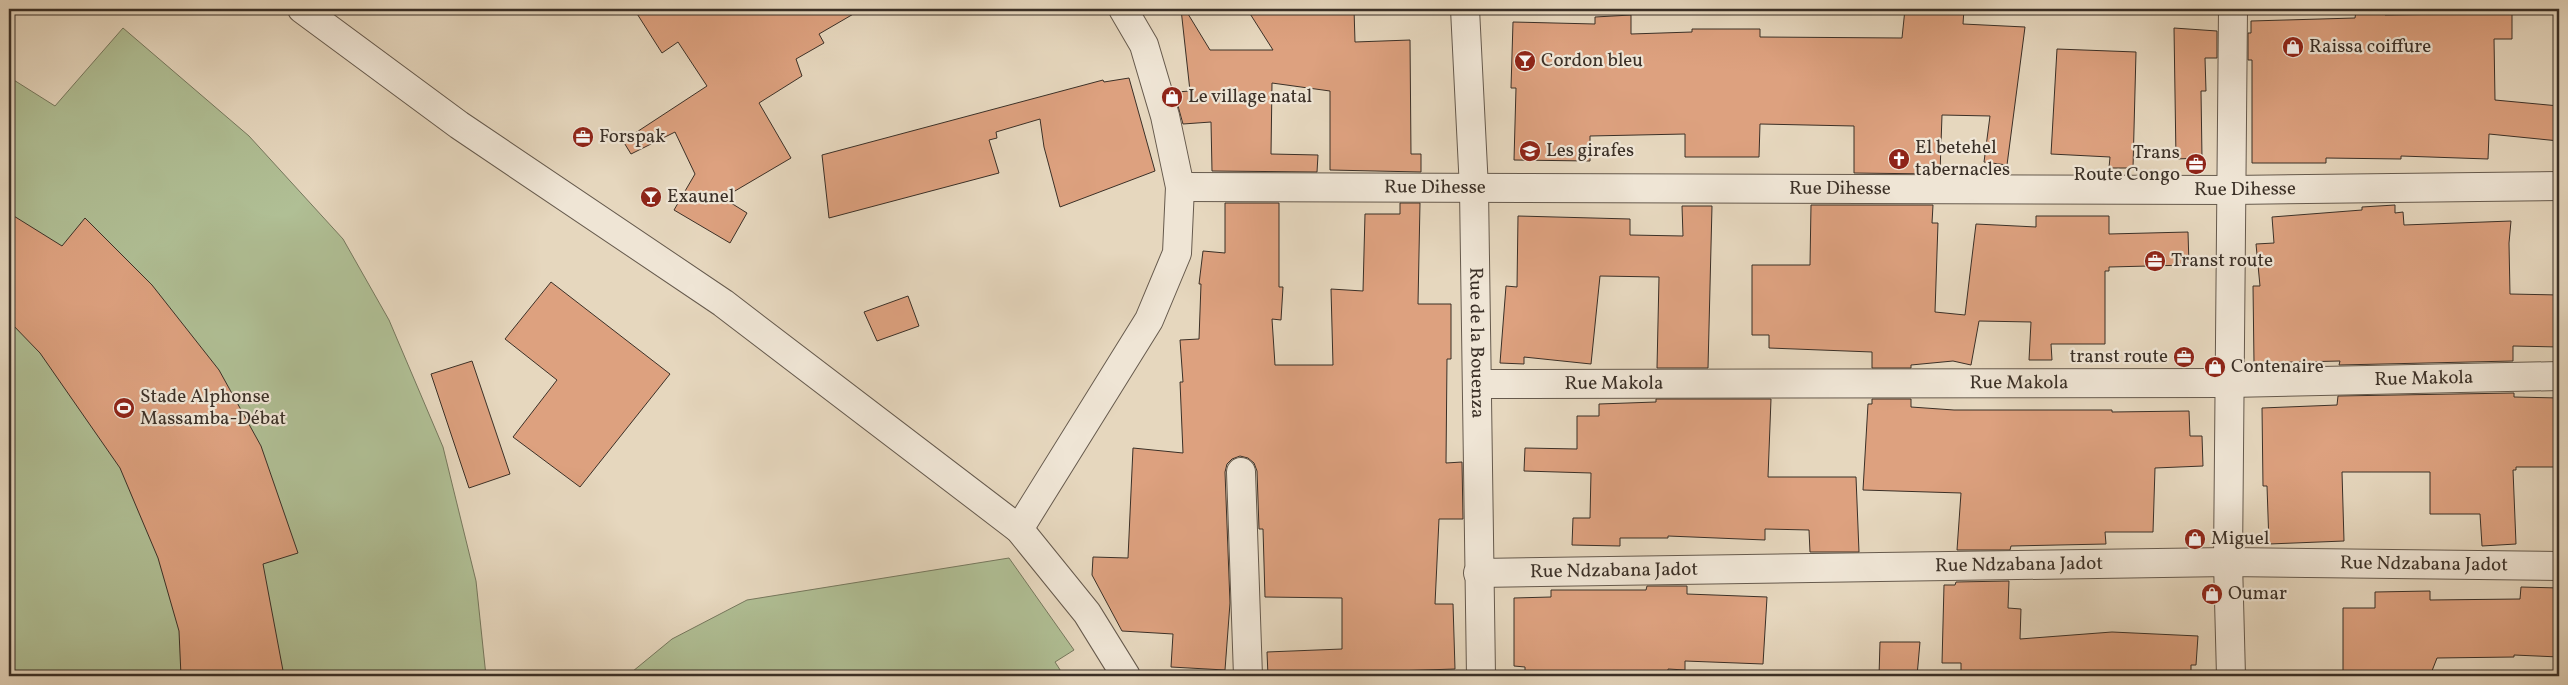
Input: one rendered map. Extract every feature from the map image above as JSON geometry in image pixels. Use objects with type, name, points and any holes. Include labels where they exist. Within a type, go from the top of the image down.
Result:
[{"type":"street","points":[[302,9],[459,125],[723,303],[1019,529],[1087,614],[1126,676]]},
{"type":"street","points":[[1019,529],[1148,320],[1177,253],[1180,187],[1165,116],[1144,45],[1123,9]]},
{"type":"street","name":"Rue de la Bouenza","points":[[1465,9],[1474,189],[1479,384],[1478,573],[1481,676]]},
{"type":"street","points":[[2231,676],[2228,562],[2233,9]]},
{"type":"street","name":"Rue Dihesse","points":[[1180,187],[2232,190],[2559,186]]},
{"type":"street","name":"Rue Makola","points":[[1479,384],[2230,382],[2559,376]]},
{"type":"street","points":[[1241,472],[1248,676]]},
{"type":"street","name":"Rue Ndzabana Jadot","points":[[1478,573],[2228,562],[2559,566]]},
{"type":"green space","points":[[123,28],[249,136],[343,239],[389,320],[443,447],[476,581],[486,676],[9,676],[9,77],[55,106]]},
{"type":"green space","points":[[1009,558],[1074,650],[1055,662],[1064,676],[627,676],[672,639],[747,600]]},
{"type":"building","points":[[634,9],[862,9],[819,34],[824,43],[796,59],[802,76],[759,103],[791,158],[723,198],[747,213],[730,243],[674,210],[695,174],[675,132],[631,154],[623,141],[707,86],[678,42],[662,53]]},
{"type":"building","points":[[1181,9],[1185,9],[1210,50],[1273,50],[1247,9],[1354,9],[1355,42],[1410,40],[1411,154],[1421,154],[1421,172],[1330,170],[1330,91],[1272,83],[1271,154],[1318,155],[1317,172],[1212,171],[1211,122],[1183,124],[1178,106],[1177,92],[1190,91]]},
{"type":"building","points":[[1905,9],[1964,9],[1963,24],[2025,27],[2007,165],[1984,162],[1990,116],[1942,115],[1940,173],[1935,174],[1854,173],[1854,126],[1760,124],[1759,157],[1685,157],[1685,134],[1590,136],[1590,161],[1514,160],[1516,88],[1511,88],[1513,22],[1595,24],[1595,17],[1631,15],[1631,34],[1692,32],[1692,29],[1760,29],[1760,37],[1902,38]]},
{"type":"building","points":[[2459,9],[2512,9],[2512,39],[2494,39],[2495,100],[2559,106],[2559,141],[2489,134],[2488,159],[2401,156],[2401,159],[2326,158],[2326,163],[2252,163],[2252,60],[2248,60],[2248,33],[2251,33],[2251,21],[2355,18],[2356,11],[2385,12],[2385,15],[2459,14]]},
{"type":"building","points":[[2174,28],[2217,31],[2217,58],[2205,58],[2206,91],[2201,91],[2202,158],[2176,159]]},
{"type":"building","points":[[2057,49],[2136,52],[2133,168],[2109,168],[2110,157],[2051,154]]},
{"type":"building","points":[[1129,78],[1155,171],[1060,207],[1044,147],[1040,119],[996,132],[997,138],[989,140],[999,173],[829,218],[822,155],[1103,80],[1104,82]]},
{"type":"building","points":[[1225,203],[1279,203],[1279,287],[1283,287],[1281,320],[1272,319],[1275,365],[1333,365],[1331,289],[1363,291],[1365,214],[1400,214],[1400,203],[1420,203],[1418,304],[1451,304],[1451,359],[1447,359],[1446,463],[1462,462],[1463,519],[1439,519],[1435,604],[1453,604],[1455,669],[1394,671],[1394,676],[1268,676],[1267,652],[1342,649],[1342,598],[1265,597],[1263,529],[1259,529],[1257,471],[1254,463],[1248,458],[1240,456],[1232,459],[1227,464],[1225,472],[1230,603],[1225,670],[1171,667],[1173,634],[1122,631],[1092,575],[1093,557],[1128,558],[1133,448],[1183,453],[1180,382],[1183,382],[1180,340],[1199,339],[1201,284],[1199,284],[1203,251],[1225,253]]},
{"type":"building","points":[[1811,205],[1933,205],[1932,223],[1938,223],[1935,312],[1965,315],[1976,224],[2036,227],[2036,216],[2109,216],[2109,234],[2188,232],[2189,265],[2109,267],[2109,271],[2105,271],[2105,344],[2051,344],[2052,360],[2029,360],[2031,322],[1979,321],[1971,365],[1953,361],[1911,365],[1911,368],[1872,368],[1872,352],[1769,348],[1769,335],[1752,335],[1752,265],[1810,265]]},
{"type":"building","points":[[2395,205],[2395,213],[2403,212],[2404,225],[2511,221],[2509,243],[2510,294],[2559,295],[2559,347],[2513,346],[2513,361],[2339,365],[2340,361],[2254,363],[2253,286],[2260,286],[2256,244],[2274,243],[2272,217],[2362,210],[2362,207]]},
{"type":"building","points":[[1682,206],[1712,206],[1708,368],[1657,368],[1659,277],[1600,276],[1591,364],[1524,357],[1524,364],[1500,363],[1506,286],[1517,287],[1518,216],[1630,219],[1630,235],[1683,236]]},
{"type":"building","name":"Stade Alphonse Massamba-Débat","points":[[9,213],[62,246],[85,218],[152,285],[219,370],[261,446],[298,553],[263,564],[284,676],[181,676],[179,631],[158,558],[120,468],[40,353],[9,321]]},
{"type":"building","points":[[551,282],[670,374],[580,487],[513,437],[557,380],[505,339]]},
{"type":"building","points":[[908,296],[919,326],[877,341],[864,312]]},
{"type":"building","points":[[472,361],[510,474],[469,488],[431,374]]},
{"type":"building","points":[[2514,393],[2514,397],[2559,398],[2559,467],[2516,467],[2516,470],[2513,470],[2516,544],[2482,546],[2480,514],[2430,514],[2430,472],[2342,472],[2344,541],[2269,544],[2267,486],[2263,486],[2262,408],[2337,405],[2338,396]]},
{"type":"building","points":[[1656,399],[1771,399],[1768,477],[1856,477],[1859,552],[1810,552],[1809,530],[1765,529],[1765,540],[1668,536],[1668,538],[1620,538],[1620,546],[1572,545],[1573,518],[1590,518],[1591,473],[1524,471],[1525,448],[1577,449],[1577,416],[1599,416],[1599,404],[1656,402]]},
{"type":"building","points":[[1872,399],[1911,399],[1911,407],[1954,410],[2189,411],[2190,436],[2202,436],[2203,466],[2155,468],[2153,532],[2105,532],[2106,544],[2011,546],[2010,550],[1957,550],[1961,493],[1863,490],[1868,404],[1872,404]]},
{"type":"building","points":[[2009,581],[2008,608],[2021,609],[2020,639],[2112,632],[2198,636],[2196,665],[2191,665],[2191,676],[1961,676],[1961,663],[1942,663],[1944,585],[1955,585],[1956,582]]},
{"type":"building","points":[[1647,586],[1687,586],[1687,594],[1767,597],[1763,664],[1685,661],[1685,670],[1668,669],[1668,676],[1525,676],[1525,667],[1514,666],[1514,598],[1551,597],[1551,590],[1646,590]]},
{"type":"building","points":[[2521,587],[2559,588],[2559,657],[2514,655],[2514,657],[2437,658],[2430,676],[2343,676],[2343,608],[2375,608],[2375,592],[2430,591],[2430,600],[2520,599]]},
{"type":"building","points":[[1880,642],[1920,642],[1917,676],[1879,676]]},
{"type":"place","name":"Raissa coiffure","points":[[2293,47]]},
{"type":"place","name":"Cordon bleu","points":[[1525,61]]},
{"type":"place","name":"Le village natal","points":[[1172,97]]},
{"type":"place","name":"Forspak","points":[[583,137]]},
{"type":"place","name":"Les girafes","points":[[1530,151]]},
{"type":"place","name":"El betehel tabernacles","points":[[1899,159]]},
{"type":"place","name":"Trans Route Congo","points":[[2196,164]]},
{"type":"place","name":"Exaunel","points":[[651,197]]},
{"type":"place","name":"Transt route","points":[[2155,261]]},
{"type":"place","name":"transt route","points":[[2184,357]]},
{"type":"place","name":"Contenaire","points":[[2215,367]]},
{"type":"place","name":"Stade Alphonse Massamba-Débat","points":[[124,408]]},
{"type":"place","name":"Miguel","points":[[2195,539]]},
{"type":"place","name":"Oumar","points":[[2212,594]]}]
